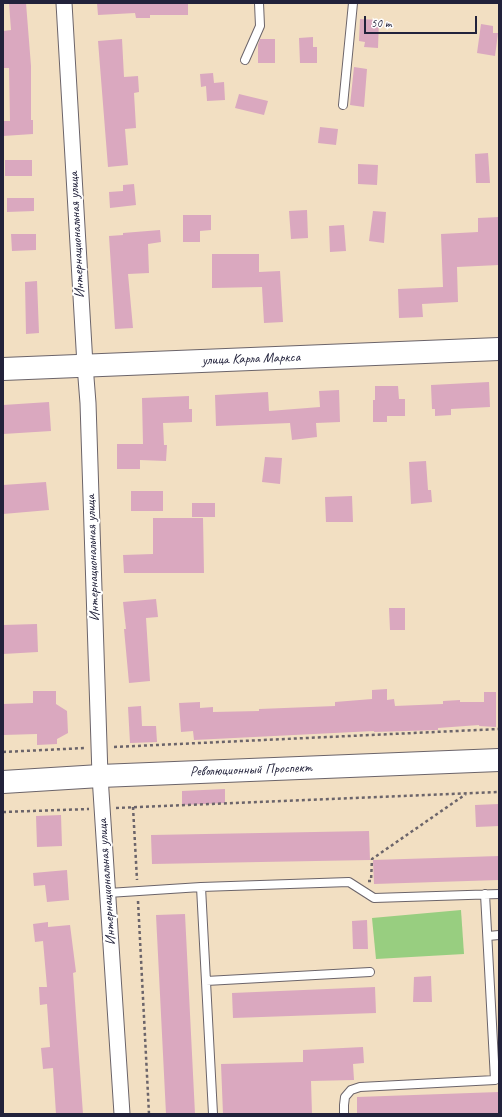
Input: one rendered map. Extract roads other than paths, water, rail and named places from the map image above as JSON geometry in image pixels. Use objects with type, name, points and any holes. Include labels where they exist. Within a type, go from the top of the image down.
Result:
[{"type":"street","name":"Интернациональная улица","points":[[64,3],[89,412],[100,776],[122,1114]]},
{"type":"street","name":"улица Карла Маркса","points":[[3,369],[499,349]]},
{"type":"street","name":"Революционный Проспект","points":[[3,782],[100,776],[499,760]]},
{"type":"lane","points":[[245,60],[260,26],[259,3]]},
{"type":"lane","points":[[343,105],[352,3]]},
{"type":"lane","points":[[108,893],[201,887],[349,882],[374,898],[499,894]]},
{"type":"lane","points":[[201,887],[213,1114]]},
{"type":"lane","points":[[344,1114],[345,1097],[351,1090],[360,1087],[495,1080],[486,894]]},
{"type":"lane","points":[[488,936],[499,935]]},
{"type":"lane","points":[[206,981],[370,972]]}]
